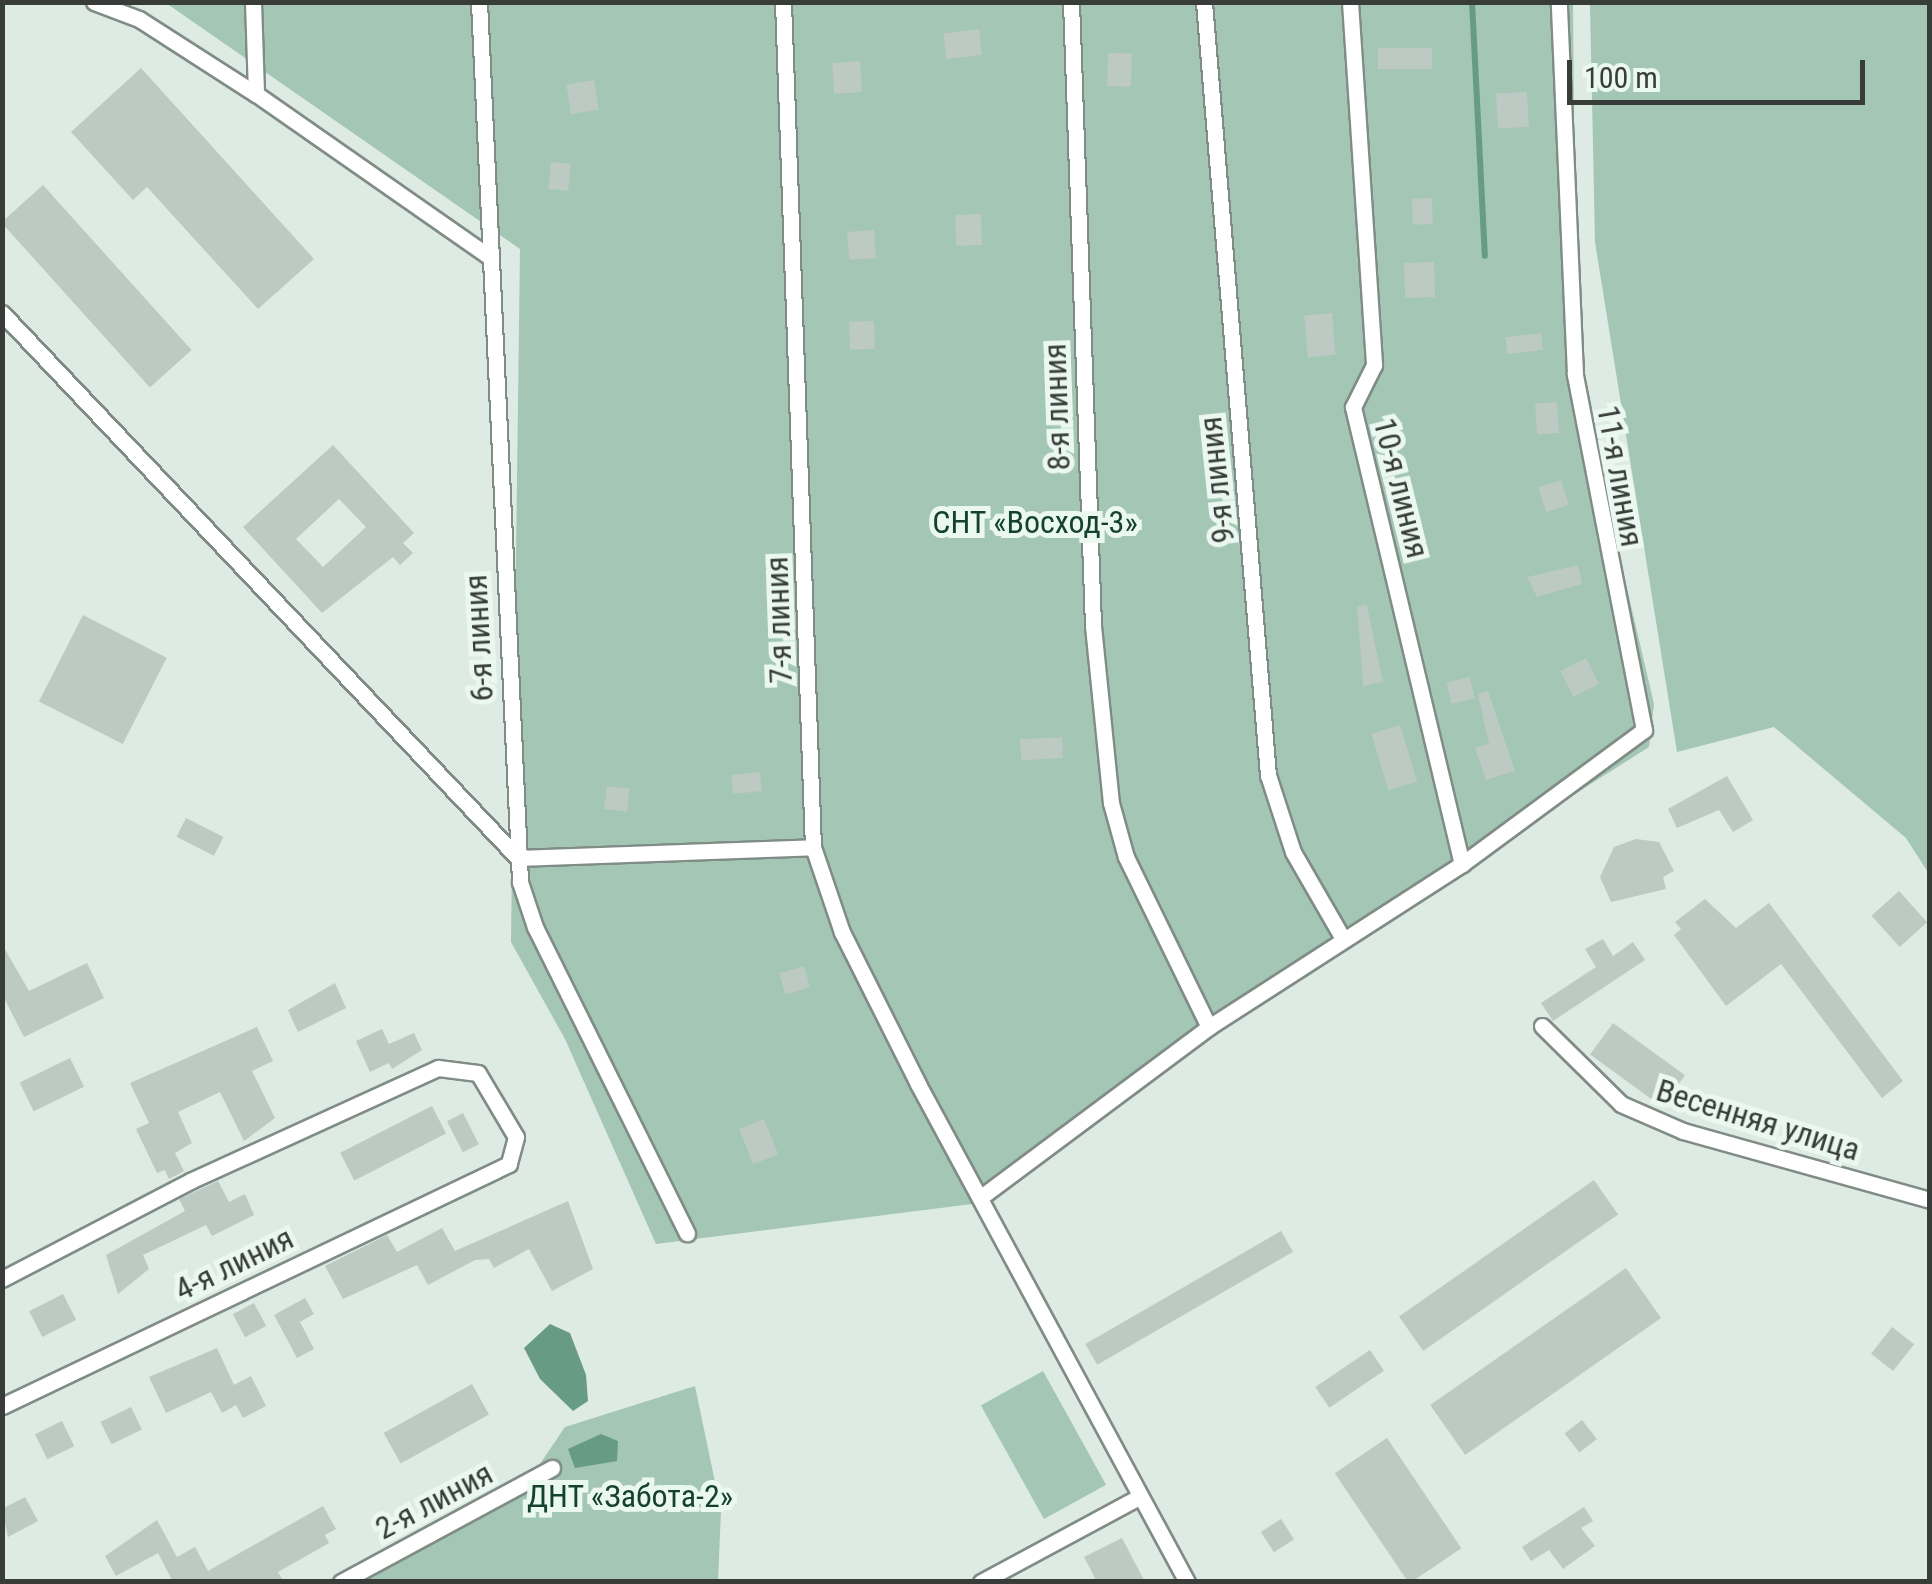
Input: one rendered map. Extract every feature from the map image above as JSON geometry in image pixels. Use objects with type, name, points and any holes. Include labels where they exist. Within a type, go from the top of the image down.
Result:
[{"type":"street","points":[[94,2],[140,19],[256,94],[488,256]]},
{"type":"street","points":[[252,2],[256,94]]},
{"type":"street","name":"6-я линия","points":[[479,2],[518,858],[535,927],[687,1233]]},
{"type":"street","name":"7-я линия","points":[[782,2],[813,847],[842,932],[1187,1582]]},
{"type":"street","name":"8-я линия","points":[[1071,2],[1093,626],[1111,803],[1126,857],[1209,1026]]},
{"type":"street","name":"9-я линия","points":[[1204,2],[1268,776],[1292,852],[1341,935]]},
{"type":"street","name":"10-я линия","points":[[1350,2],[1374,365],[1353,407],[1462,864]]},
{"type":"street","name":"11-я линия","points":[[1462,864],[1644,730],[1575,374],[1559,2]]},
{"type":"street","points":[[2,312],[518,858],[813,847]]},
{"type":"street","points":[[980,1197],[1209,1026],[1341,935],[1462,864]]},
{"type":"street","name":"Весенняя улица","points":[[1542,1026],[1620,1104],[1683,1131],[1930,1200]]},
{"type":"street","name":"4-я линия","points":[[2,1280],[190,1181],[438,1068],[478,1073],[516,1137],[509,1164],[2,1406]]},
{"type":"street","name":"2-я линия","points":[[341,1582],[552,1468]]},
{"type":"street","points":[[981,1582],[1139,1497]]},
{"type":"green space","name":"СНТ «Восход-3»","points":[[166,3],[1573,3],[1576,370],[1654,704],[1649,747],[1343,941],[980,1203],[656,1244],[565,1039],[511,942],[520,249]]},
{"type":"green space","points":[[1590,3],[1929,3],[1929,874],[1906,838],[1774,727],[1677,752],[1595,242]]},
{"type":"green space","points":[[1043,1371],[1106,1485],[1044,1519],[981,1405]]},
{"type":"green space","name":"ДНТ «Забота-2»","points":[[695,1386],[721,1511],[718,1581],[363,1582],[516,1499],[565,1427]]},
{"type":"shaded area","points":[[550,1324],[570,1333],[586,1375],[588,1401],[573,1411],[540,1379],[524,1348]]},
{"type":"shaded area","points":[[601,1434],[618,1441],[617,1461],[575,1468],[568,1449]]},
{"type":"building","points":[[979,29],[982,55],[946,59],[943,33]]},
{"type":"building","points":[[1378,48],[1432,48],[1432,69],[1378,69]]},
{"type":"building","points":[[1108,53],[1132,54],[1131,87],[1107,86]]},
{"type":"building","points":[[860,61],[862,92],[834,94],[832,63]]},
{"type":"building","points":[[141,68],[314,259],[258,309],[147,187],[133,200],[71,132]]},
{"type":"building","points":[[594,80],[599,110],[571,114],[566,84]]},
{"type":"building","points":[[1527,92],[1529,127],[1498,129],[1496,94]]},
{"type":"building","points":[[551,162],[571,164],[568,191],[548,189]]},
{"type":"building","points":[[43,185],[192,350],[150,387],[2,223]]},
{"type":"building","points":[[1432,198],[1433,224],[1413,225],[1412,199]]},
{"type":"building","points":[[981,214],[982,245],[956,246],[955,215]]},
{"type":"building","points":[[874,230],[876,258],[849,260],[847,232]]},
{"type":"building","points":[[1434,262],[1435,297],[1405,298],[1404,263]]},
{"type":"building","points":[[1332,313],[1336,355],[1308,357],[1304,315]]},
{"type":"building","points":[[874,321],[875,349],[850,350],[849,322]]},
{"type":"building","points":[[1541,333],[1543,350],[1507,354],[1505,337]]},
{"type":"building","points":[[1557,402],[1559,433],[1537,434],[1535,404]]},
{"type":"building","points":[[333,445],[414,533],[403,543],[413,553],[400,565],[393,557],[322,613],[243,527]],"holes":[[[339,499],[366,527],[323,567],[296,539]]]},
{"type":"building","points":[[1561,480],[1569,505],[1546,512],[1538,487]]},
{"type":"building","points":[[1578,565],[1582,584],[1537,597],[1527,577]]},
{"type":"building","points":[[1367,605],[1383,682],[1363,686],[1357,606]]},
{"type":"building","points":[[83,615],[167,658],[123,744],[39,701]]},
{"type":"building","points":[[1586,658],[1599,684],[1573,697],[1560,671]]},
{"type":"building","points":[[1470,677],[1475,698],[1452,704],[1447,682]]},
{"type":"building","points":[[1488,691],[1515,771],[1486,780],[1475,748],[1489,744],[1478,694]]},
{"type":"building","points":[[1400,725],[1417,781],[1389,790],[1371,734]]},
{"type":"building","points":[[1062,737],[1063,758],[1021,760],[1020,739]]},
{"type":"building","points":[[760,772],[762,791],[733,794],[731,775]]},
{"type":"building","points":[[1727,776],[1753,820],[1733,832],[1719,810],[1677,828],[1668,809]]},
{"type":"building","points":[[607,786],[630,789],[627,812],[604,809]]},
{"type":"building","points":[[186,818],[223,837],[214,856],[176,837]]},
{"type":"building","points":[[1636,839],[1659,842],[1674,871],[1663,877],[1666,889],[1611,902],[1600,877],[1614,847]]},
{"type":"building","points":[[1899,891],[1927,922],[1900,947],[1872,916]]},
{"type":"building","points":[[1705,899],[1736,928],[1769,903],[1903,1081],[1882,1098],[1781,964],[1726,1006],[1674,935],[1681,929],[1675,922]]},
{"type":"building","points":[[1603,939],[1613,956],[1633,942],[1645,960],[1553,1021],[1541,1003],[1596,967],[1585,949]]},
{"type":"building","points":[[2,944],[29,991],[87,963],[104,998],[24,1037],[2,994]]},
{"type":"building","points":[[804,966],[810,987],[785,994],[779,973]]},
{"type":"building","points":[[335,983],[346,1008],[298,1032],[288,1010]]},
{"type":"building","points":[[1613,1023],[1685,1075],[1662,1107],[1590,1055]]},
{"type":"building","points":[[257,1027],[273,1061],[252,1071],[275,1118],[244,1141],[220,1092],[178,1112],[192,1143],[175,1153],[184,1171],[169,1179],[165,1170],[157,1173],[136,1129],[149,1123],[130,1083]]},
{"type":"building","points":[[382,1029],[389,1044],[414,1033],[422,1050],[392,1069],[389,1063],[370,1072],[356,1041]]},
{"type":"building","points":[[70,1058],[84,1087],[34,1111],[20,1083]]},
{"type":"building","points":[[432,1106],[446,1134],[354,1180],[340,1153]]},
{"type":"building","points":[[463,1113],[479,1144],[463,1152],[447,1121]]},
{"type":"building","points":[[764,1119],[778,1154],[753,1164],[739,1129]]},
{"type":"building","points":[[1594,1180],[1618,1214],[1423,1351],[1399,1317]]},
{"type":"building","points":[[218,1181],[229,1202],[245,1194],[254,1215],[212,1236],[206,1225],[143,1255],[149,1269],[118,1294],[106,1255],[185,1211],[179,1199]]},
{"type":"building","points":[[568,1201],[593,1269],[552,1291],[529,1249],[494,1268],[489,1259],[475,1260],[428,1285],[417,1265],[343,1299],[325,1266],[387,1235],[397,1252],[442,1228],[455,1251]]},
{"type":"building","points":[[1281,1231],[1293,1252],[1097,1365],[1085,1344]]},
{"type":"building","points":[[1626,1268],[1661,1318],[1465,1455],[1430,1405]]},
{"type":"building","points":[[63,1294],[76,1320],[42,1337],[29,1311]]},
{"type":"building","points":[[305,1298],[314,1314],[300,1322],[314,1349],[297,1358],[274,1315]]},
{"type":"building","points":[[254,1303],[266,1326],[245,1337],[233,1314]]},
{"type":"building","points":[[1892,1327],[1914,1344],[1893,1371],[1871,1354]]},
{"type":"building","points":[[217,1348],[234,1385],[251,1376],[266,1406],[243,1418],[236,1405],[222,1413],[211,1392],[166,1413],[149,1377]]},
{"type":"building","points":[[1370,1350],[1384,1371],[1329,1408],[1315,1387]]},
{"type":"building","points":[[472,1384],[489,1415],[401,1464],[384,1433]]},
{"type":"building","points":[[131,1407],[142,1429],[111,1444],[100,1422]]},
{"type":"building","points":[[1582,1420],[1597,1439],[1579,1452],[1565,1434]]},
{"type":"building","points":[[62,1421],[74,1446],[47,1459],[35,1434]]},
{"type":"building","points":[[1387,1438],[1461,1548],[1408,1582],[1335,1473]]},
{"type":"building","points":[[25,1497],[38,1521],[8,1537],[2,1509]]},
{"type":"building","points":[[323,1506],[336,1529],[325,1535],[329,1543],[278,1572],[284,1582],[173,1582],[158,1553],[116,1576],[105,1556],[157,1520],[177,1557],[195,1547],[208,1571]]},
{"type":"building","points":[[1584,1507],[1593,1521],[1581,1528],[1595,1546],[1563,1569],[1549,1550],[1531,1561],[1522,1547]]},
{"type":"building","points":[[1281,1519],[1294,1539],[1274,1552],[1261,1532]]},
{"type":"building","points":[[1122,1538],[1145,1582],[1097,1582],[1084,1557]]},
{"type":"waterway","points":[[1472,2],[1485,256]]}]
